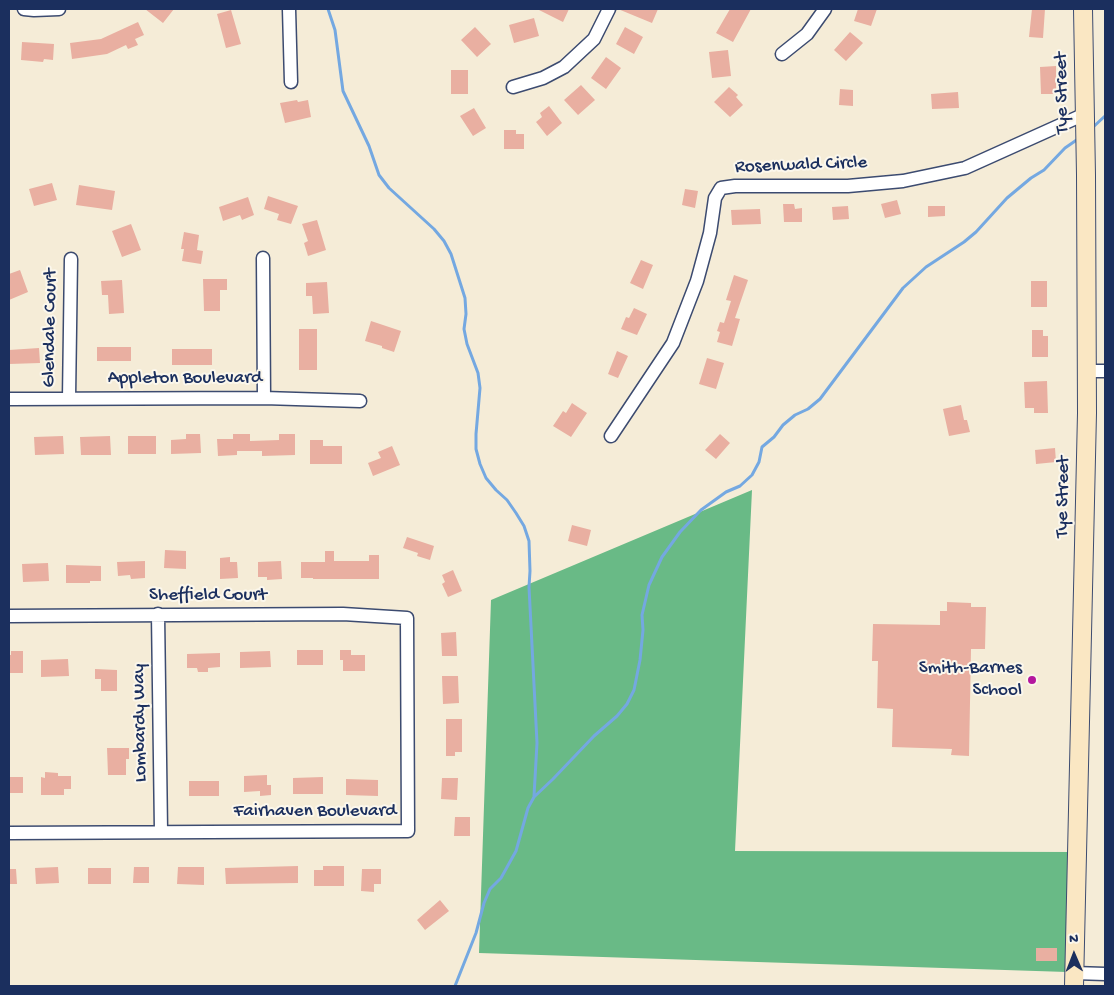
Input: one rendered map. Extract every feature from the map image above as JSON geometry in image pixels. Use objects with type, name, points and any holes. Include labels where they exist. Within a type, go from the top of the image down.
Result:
[{"type":"street","points":[[24,9],[59,9]]},
{"type":"street","points":[[289,9],[291,82]]},
{"type":"street","points":[[514,87],[543,78],[564,67],[594,39],[609,9]]},
{"type":"street","points":[[782,54],[807,34],[825,9]]},
{"type":"street","name":"Tye Street","points":[[1074,980],[1087,413],[1083,9]]},
{"type":"street","name":"Rosenwald Circle","points":[[611,436],[673,343],[697,281],[710,233],[715,198],[721,188],[735,186],[848,186],[903,181],[965,168],[1085,114]]},
{"type":"street","points":[[263,258],[264,398]]},
{"type":"street","name":"Glendale Court","points":[[70,398],[71,259]]},
{"type":"street","points":[[1086,371],[1105,372]]},
{"type":"street","name":"Appleton Boulevard","points":[[9,399],[264,398],[360,401]]},
{"type":"street","name":"Lombardy Way","points":[[158,614],[161,831]]},
{"type":"street","name":"Sheffield Court","points":[[9,616],[343,614],[407,618]]},
{"type":"street","name":"Fairhaven Boulevard","points":[[9,832],[408,831],[407,618]]},
{"type":"street","points":[[1074,980],[1105,974]]},
{"type":"green space","points":[[752,490],[735,851],[1072,852],[1067,972],[479,953],[491,600]]},
{"type":"building","points":[[145,9],[174,9],[163,23]]},
{"type":"building","points":[[537,9],[569,9],[563,22]]},
{"type":"building","points":[[618,9],[658,9],[652,23]]},
{"type":"building","points":[[730,9],[751,9],[733,42],[716,33]]},
{"type":"building","points":[[858,9],[877,9],[871,26],[854,21]]},
{"type":"building","points":[[1032,9],[1045,9],[1043,38],[1029,37]]},
{"type":"building","points":[[231,10],[241,44],[226,48],[217,14]]},
{"type":"building","points":[[534,18],[539,36],[514,43],[509,25]]},
{"type":"building","points":[[138,22],[144,35],[135,39],[138,45],[128,49],[126,45],[107,54],[72,59],[70,43],[101,39]]},
{"type":"building","points":[[475,27],[491,44],[477,57],[461,40]]},
{"type":"building","points":[[625,27],[643,37],[634,54],[616,44]]},
{"type":"building","points":[[850,32],[863,43],[846,61],[834,50]]},
{"type":"building","points":[[22,42],[54,44],[53,60],[44,59],[43,62],[21,60]]},
{"type":"building","points":[[728,50],[731,76],[712,78],[709,52]]},
{"type":"building","points":[[606,57],[621,68],[606,89],[591,78]]},
{"type":"building","points":[[1056,66],[1056,94],[1041,94],[1040,67]]},
{"type":"building","points":[[451,70],[468,70],[468,94],[451,94]]},
{"type":"building","points":[[581,85],[595,100],[578,115],[564,100]]},
{"type":"building","points":[[729,87],[738,95],[736,97],[743,105],[730,117],[714,102]]},
{"type":"building","points":[[840,89],[853,90],[853,106],[839,105]]},
{"type":"building","points":[[958,92],[959,108],[932,109],[931,94]]},
{"type":"building","points":[[297,100],[298,102],[308,100],[311,117],[285,123],[280,103]]},
{"type":"building","points":[[549,106],[562,123],[547,136],[536,122],[542,117],[540,113]]},
{"type":"building","points":[[474,108],[486,128],[473,136],[460,116]]},
{"type":"building","points":[[504,130],[516,130],[516,134],[524,134],[524,149],[504,149]]},
{"type":"building","points":[[52,183],[57,200],[34,206],[29,189]]},
{"type":"building","points":[[79,185],[115,191],[112,210],[76,205]]},
{"type":"building","points":[[685,189],[698,191],[695,208],[682,205]]},
{"type":"building","points":[[268,196],[298,206],[291,224],[277,220],[279,214],[264,209]]},
{"type":"building","points":[[248,197],[254,215],[242,220],[240,215],[223,221],[219,207]]},
{"type":"building","points":[[897,200],[901,214],[885,218],[881,204]]},
{"type":"building","points":[[783,204],[794,204],[795,209],[802,208],[802,222],[784,222]]},
{"type":"building","points":[[848,206],[849,219],[833,220],[832,207]]},
{"type":"building","points":[[928,206],[945,206],[945,216],[928,217]]},
{"type":"building","points":[[760,209],[761,224],[732,225],[731,210]]},
{"type":"building","points":[[317,220],[326,250],[308,256],[304,243],[308,241],[302,224]]},
{"type":"building","points":[[131,224],[141,250],[122,257],[112,231]]},
{"type":"building","points":[[184,232],[199,235],[197,250],[203,251],[201,264],[182,261],[184,249],[181,249]]},
{"type":"building","points":[[641,260],[653,265],[643,289],[630,283]]},
{"type":"building","points":[[20,270],[28,292],[9,300],[9,274]]},
{"type":"building","points":[[734,275],[748,280],[735,318],[740,319],[732,346],[717,342],[720,332],[717,331],[720,322],[724,323],[731,301],[726,300]]},
{"type":"building","points":[[203,279],[227,279],[227,290],[220,290],[220,311],[204,311]]},
{"type":"building","points":[[122,280],[124,313],[109,314],[108,295],[102,295],[101,281]]},
{"type":"building","points":[[1031,281],[1047,281],[1047,307],[1031,307]]},
{"type":"building","points":[[327,282],[329,313],[313,314],[312,296],[306,296],[306,283]]},
{"type":"building","points":[[634,308],[647,314],[637,335],[621,329],[626,317],[629,318]]},
{"type":"building","points":[[371,321],[401,331],[394,352],[365,341]]},
{"type":"building","points":[[299,329],[317,329],[317,370],[299,370]]},
{"type":"building","points":[[1032,330],[1043,330],[1043,336],[1048,336],[1048,357],[1032,357]]},
{"type":"building","points":[[97,347],[131,347],[131,361],[97,361]]},
{"type":"building","points":[[39,348],[40,363],[9,364],[9,350]]},
{"type":"building","points":[[172,349],[212,349],[212,365],[172,365]]},
{"type":"building","points":[[617,351],[628,356],[618,378],[608,374]]},
{"type":"building","points":[[707,358],[724,363],[716,389],[699,384]]},
{"type":"building","points":[[1047,381],[1048,413],[1034,413],[1034,408],[1025,408],[1024,382]]},
{"type":"building","points":[[572,403],[587,413],[571,437],[553,426],[563,411],[566,413]]},
{"type":"building","points":[[961,405],[964,420],[967,420],[970,432],[949,436],[943,409]]},
{"type":"building","points":[[186,434],[200,434],[201,453],[171,454],[171,440],[186,439]]},
{"type":"building","points":[[233,434],[250,434],[250,441],[279,440],[279,434],[295,434],[295,455],[262,456],[262,451],[237,451],[237,455],[218,456],[217,439],[233,439]]},
{"type":"building","points":[[720,434],[730,443],[716,459],[705,450]]},
{"type":"building","points":[[63,436],[64,454],[35,455],[34,437]]},
{"type":"building","points":[[110,436],[111,455],[81,455],[80,437]]},
{"type":"building","points":[[128,436],[156,436],[156,454],[128,454]]},
{"type":"building","points":[[310,440],[323,440],[323,446],[342,446],[342,464],[310,464]]},
{"type":"building","points":[[392,446],[400,465],[373,476],[368,463],[381,458],[378,452]]},
{"type":"building","points":[[1055,448],[1056,462],[1036,464],[1035,450]]},
{"type":"building","points":[[572,525],[591,530],[587,546],[568,541]]},
{"type":"building","points":[[407,537],[434,546],[430,560],[417,556],[418,553],[403,548]]},
{"type":"building","points":[[165,550],[186,551],[186,569],[164,568]]},
{"type":"building","points":[[325,551],[334,551],[334,561],[369,561],[369,555],[379,555],[379,579],[301,578],[301,562],[325,562]]},
{"type":"building","points":[[230,557],[230,562],[237,562],[238,578],[220,579],[220,558]]},
{"type":"building","points":[[145,561],[145,578],[131,579],[130,575],[118,576],[117,562]]},
{"type":"building","points":[[281,561],[282,579],[267,580],[267,577],[258,577],[258,562]]},
{"type":"building","points":[[48,563],[49,581],[23,582],[22,564]]},
{"type":"building","points":[[66,565],[101,566],[101,581],[66,583]]},
{"type":"building","points":[[453,570],[462,591],[448,597],[442,584],[445,582],[442,575]]},
{"type":"building","points":[[947,602],[971,603],[971,607],[986,607],[985,649],[971,649],[969,756],[951,755],[952,749],[892,747],[893,709],[877,708],[878,661],[872,661],[873,624],[940,625],[940,611],[947,611]]},
{"type":"building","points":[[456,632],[457,656],[442,656],[441,633]]},
{"type":"building","points":[[297,650],[323,650],[323,665],[297,665]]},
{"type":"building","points":[[340,650],[351,650],[351,655],[365,655],[365,671],[343,671],[343,660],[340,660]]},
{"type":"building","points":[[11,651],[23,651],[23,673],[9,673],[9,655],[11,655]]},
{"type":"building","points":[[270,651],[271,667],[240,668],[240,652]]},
{"type":"building","points":[[220,653],[220,667],[208,668],[208,672],[198,672],[197,668],[187,668],[187,654]]},
{"type":"building","points":[[68,659],[69,676],[41,677],[41,660]]},
{"type":"building","points":[[95,669],[117,670],[117,691],[101,691],[101,679],[95,679]]},
{"type":"building","points":[[442,676],[458,676],[459,703],[443,704]]},
{"type":"building","points":[[446,719],[462,719],[462,752],[455,752],[455,756],[446,756]]},
{"type":"building","points":[[107,748],[129,748],[129,759],[126,759],[126,775],[108,775]]},
{"type":"building","points":[[45,772],[58,773],[58,776],[71,776],[71,789],[64,789],[64,795],[41,795],[41,777],[45,778]]},
{"type":"building","points":[[267,775],[267,785],[271,785],[271,795],[260,796],[260,791],[244,792],[244,776]]},
{"type":"building","points":[[9,777],[23,777],[23,793],[9,793]]},
{"type":"building","points":[[323,777],[323,794],[293,794],[293,778]]},
{"type":"building","points":[[442,778],[458,778],[457,800],[441,799]]},
{"type":"building","points":[[346,779],[378,780],[378,796],[346,795]]},
{"type":"building","points":[[189,781],[219,781],[219,796],[189,796]]},
{"type":"building","points":[[455,817],[470,817],[470,836],[454,836]]},
{"type":"building","points":[[298,866],[298,883],[226,884],[225,868]]},
{"type":"building","points":[[323,866],[344,866],[344,886],[314,886],[314,870],[323,870]]},
{"type":"building","points":[[58,867],[59,883],[36,884],[35,868]]},
{"type":"building","points":[[134,867],[149,867],[149,883],[133,883]]},
{"type":"building","points":[[178,867],[204,867],[204,885],[177,884]]},
{"type":"building","points":[[88,868],[111,868],[111,884],[88,884]]},
{"type":"building","points":[[9,869],[16,869],[17,884],[9,884]]},
{"type":"building","points":[[362,869],[381,869],[381,884],[374,884],[374,892],[361,891]]},
{"type":"building","points":[[440,900],[449,911],[425,930],[417,920]]},
{"type":"building","points":[[1036,948],[1057,948],[1057,961],[1036,961]]},
{"type":"waterway","points":[[328,9],[335,30],[343,91],[369,146],[379,175],[389,188],[434,229],[444,241],[451,254],[465,298],[466,314],[464,329],[467,344],[478,373],[480,388],[476,449],[480,464],[486,478],[507,500],[516,513],[524,526],[529,541],[529,587],[537,743],[534,796]]},
{"type":"waterway","points":[[1091,129],[1105,116]]},
{"type":"waterway","points":[[455,986],[476,933],[484,903],[490,889],[501,878],[516,851],[528,808],[534,797],[594,736],[617,716],[627,704],[634,690],[640,660],[643,630],[642,615],[649,585],[662,557],[680,532],[701,510],[726,492],[740,486],[752,475],[759,462],[762,447],[795,415],[808,409],[820,399],[903,288],[926,267],[976,232],[1007,198],[1044,170],[1065,148],[1078,139]]},
{"type":"place","name":"Smith-Barnes School","points":[[1032,680]]}]
